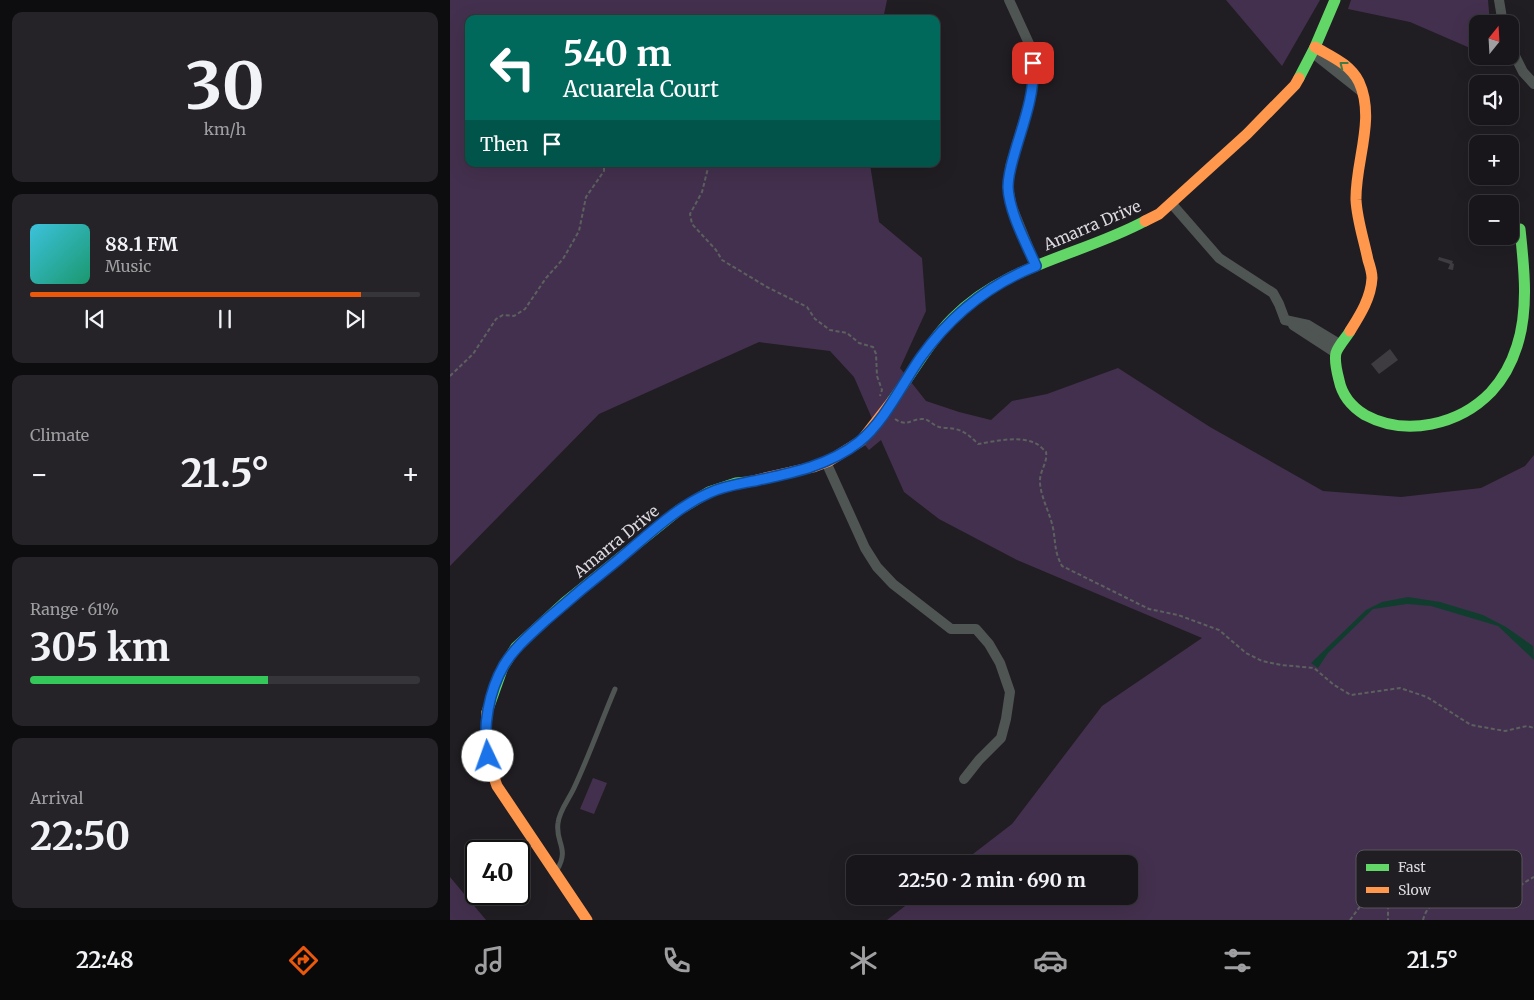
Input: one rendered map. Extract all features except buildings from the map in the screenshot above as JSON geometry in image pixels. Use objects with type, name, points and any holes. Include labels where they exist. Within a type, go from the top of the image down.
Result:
[{"type":"street","points":[[1009,0],[1032,50],[1034,76],[1030,99],[1010,167],[1008,187],[1012,207],[1036,266]]},
{"type":"street","name":"Amarra Drive","points":[[587,920],[497,786],[490,768],[486,744],[488,713],[494,689],[503,667],[516,647],[564,604],[679,510],[709,492],[736,483],[752,482],[812,468],[826,462],[861,441],[897,395],[921,357],[953,318],[980,295],[1036,266],[1127,231],[1159,214],[1247,134],[1295,85],[1314,50],[1335,0]]},
{"type":"street","points":[[1499,0],[1502,15]]},
{"type":"street","points":[[1314,50],[1347,66],[1362,92],[1366,121],[1358,164],[1356,200],[1372,277],[1368,302],[1338,349],[1338,380],[1344,394],[1357,409],[1377,422],[1408,428],[1435,424],[1461,414],[1496,387],[1508,370],[1514,354],[1525,301],[1525,279],[1520,229]]},
{"type":"street","points":[[1519,64],[1523,72],[1534,84]]},
{"type":"street","points":[[1171,203],[1220,258],[1273,293],[1285,320],[1338,349]]},
{"type":"street","points":[[826,462],[865,548],[877,567],[893,584],[951,630],[976,629],[989,644],[1000,663],[1010,692],[1001,738],[979,760],[964,779]]},
{"type":"lane","points":[[555,873],[561,863],[564,851],[558,832],[560,815],[591,749],[615,689]]},
{"type":"path","points":[[450,376],[469,358],[496,319],[503,315],[514,316],[525,309],[546,278],[563,259],[579,231],[586,197],[604,171],[604,167]]},
{"type":"path","points":[[708,167],[702,192],[690,214],[692,224],[716,250],[722,260],[767,287],[807,307],[815,319],[830,330],[847,333],[859,343],[873,347],[876,354],[877,376],[882,390],[876,402]]},
{"type":"path","points":[[895,418],[901,423],[922,419],[928,420],[938,427],[957,429],[966,433],[978,444],[1003,440],[1023,440],[1037,444],[1046,452],[1047,459],[1041,473],[1040,483],[1053,529],[1055,554],[1062,566],[1149,609],[1178,615],[1219,630],[1246,653],[1262,661],[1314,668],[1334,685],[1351,695],[1400,688],[1427,697],[1472,725],[1505,731],[1527,726],[1534,728]]},
{"type":"path","points":[[1522,884],[1534,877]]},
{"type":"path","points":[[1350,920],[1359,908]]},
{"type":"path","points":[[1422,920],[1429,908]]},
{"type":"shaded area","points":[[450,0],[887,0],[884,15],[465,15],[465,167],[870,167],[879,222],[922,258],[926,311],[900,368],[926,401],[959,412],[991,420],[1012,401],[1047,394],[1118,368],[1210,427],[1323,491],[1401,497],[1481,488],[1525,466],[1534,455],[1534,920],[887,920],[906,905],[1138,905],[1138,855],[972,855],[1012,824],[1102,706],[1202,638],[1017,560],[939,519],[904,492],[881,440],[869,450],[864,444],[877,430],[854,377],[830,351],[759,342],[599,414],[450,566]]},
{"type":"shaded area","points":[[1226,0],[1320,0],[1282,66]]},
{"type":"shaded area","points":[[1351,0],[1488,0],[1489,15],[1469,15],[1469,48],[1410,22],[1348,9]]},
{"type":"shaded area","points":[[1408,597],[1440,602],[1483,615],[1506,627],[1533,646],[1534,660],[1498,626],[1431,606],[1407,604],[1373,609],[1328,653],[1318,668],[1311,663],[1366,610],[1382,602]]},
{"type":"shaded area","points":[[593,778],[607,783],[594,814],[580,809]]},
{"type":"shaded area","points":[[450,877],[465,895],[465,905],[473,905],[486,920],[450,920]]},
{"type":"traffic: fast","points":[[1299,78],[1315,47],[1335,0]]},
{"type":"traffic: fast","points":[[892,401],[944,327],[973,300],[996,285],[1020,273],[1121,233],[1145,221]]},
{"type":"traffic: fast","points":[[1350,331],[1335,356],[1343,391],[1348,400],[1360,412],[1381,422],[1414,426],[1448,420],[1464,413],[1491,392],[1499,382],[1507,370],[1517,346],[1521,332],[1524,303],[1524,273],[1520,229]]},
{"type":"traffic: fast","points":[[487,712],[503,667],[516,647],[564,603],[679,510],[709,492],[736,483],[748,482]]},
{"type":"traffic: slow","points":[[1315,47],[1351,70],[1359,82],[1364,96],[1366,111],[1356,200],[1372,278],[1367,299],[1350,331]]},
{"type":"traffic: slow","points":[[1145,221],[1159,214],[1247,134],[1295,85],[1299,78]]},
{"type":"traffic: slow","points":[[748,482],[813,467],[829,461],[861,441],[892,401]]},
{"type":"traffic: slow","points":[[487,712],[486,731],[488,749],[491,768],[497,786],[587,920]]},
{"type":"route","points":[[488,756],[486,744],[488,713],[494,689],[503,667],[516,647],[564,604],[679,510],[709,492],[736,483],[752,482],[812,468],[829,461],[861,441],[897,395],[921,357],[953,318],[980,295],[1036,266],[1012,207],[1008,187],[1010,167],[1030,99],[1034,76],[1033,63]]}]
